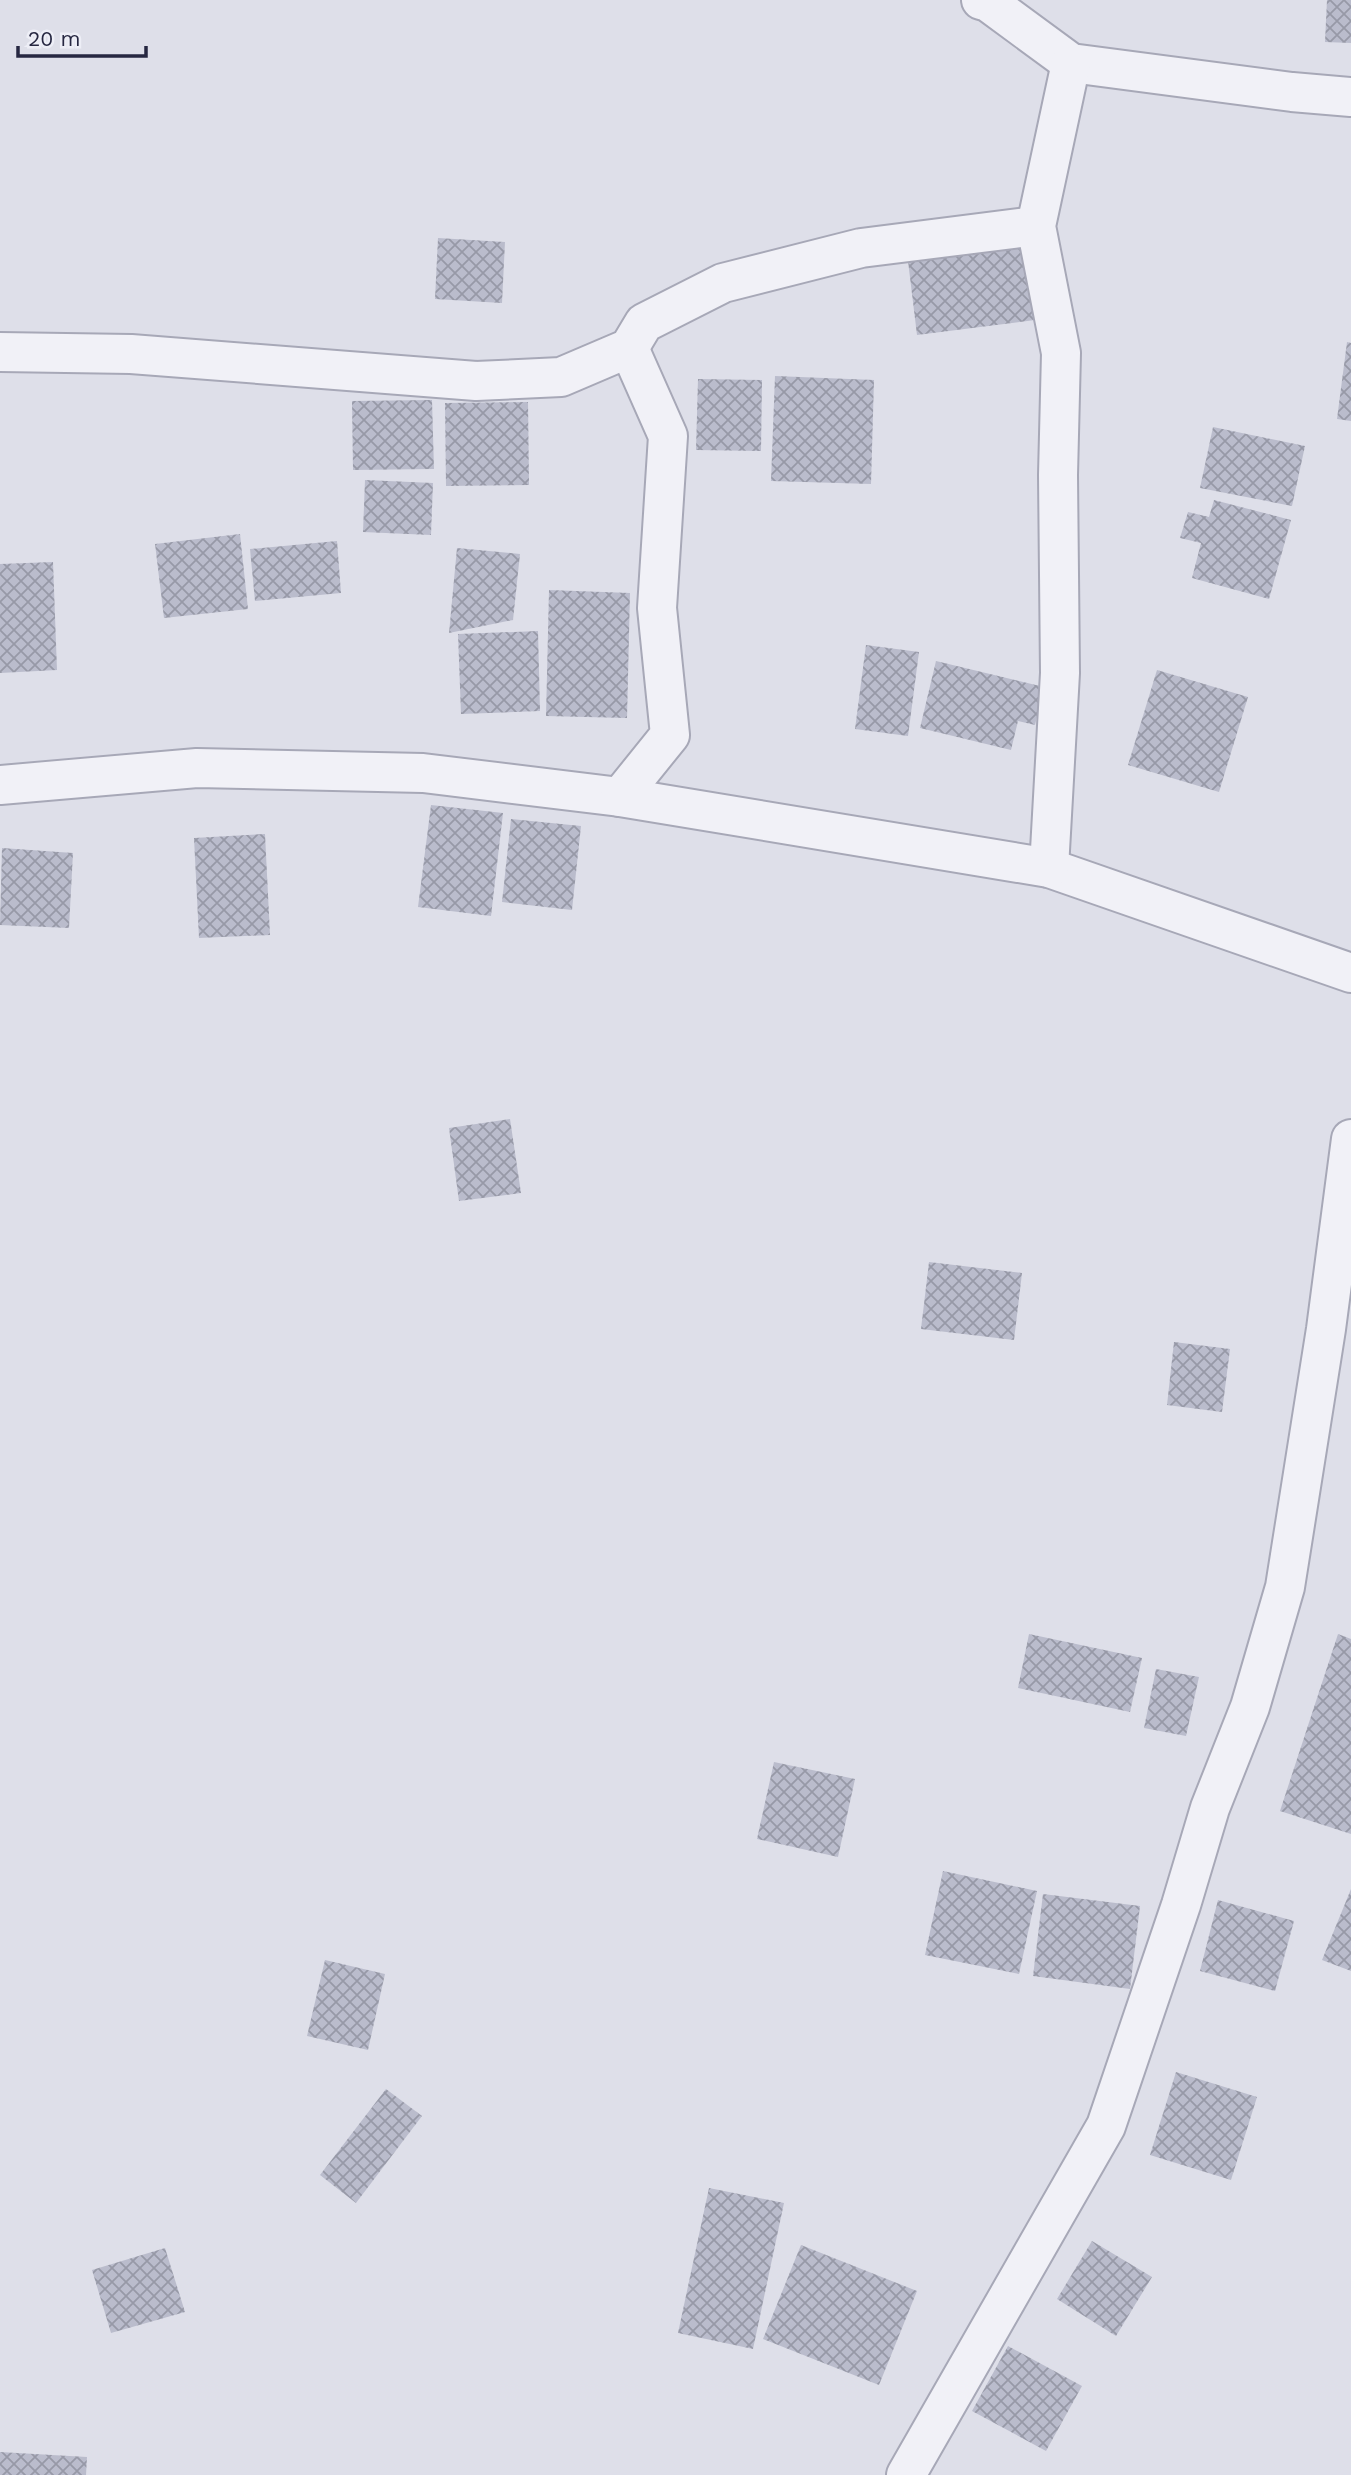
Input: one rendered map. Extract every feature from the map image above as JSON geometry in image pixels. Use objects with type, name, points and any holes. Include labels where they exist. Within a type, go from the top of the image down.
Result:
[{"type":"street","points":[[981,0],[988,2],[1071,63],[1292,92],[1351,97]]},
{"type":"street","points":[[1049,868],[1060,673],[1058,475],[1061,353],[1036,226],[1071,63]]},
{"type":"street","points":[[0,352],[131,354],[476,381],[561,377],[629,348],[644,323],[723,283],[861,247],[1036,226]]},
{"type":"street","points":[[620,797],[670,734],[657,608],[668,436],[629,348]]},
{"type":"street","points":[[0,785],[210,768],[423,773],[620,797],[1049,868],[1351,973]]},
{"type":"street","points":[[906,2475],[1106,2126],[1181,1905],[1210,1808],[1250,1706],[1285,1587],[1351,1139]]},
{"type":"building","points":[[1327,0],[1351,0],[1351,43],[1325,42]]},
{"type":"building","points":[[438,238],[505,242],[502,303],[435,299]]},
{"type":"building","points":[[1025,246],[1035,320],[917,335],[908,261]]},
{"type":"building","points":[[1347,342],[1351,343],[1351,421],[1337,419]]},
{"type":"building","points":[[775,376],[874,380],[871,484],[771,481]]},
{"type":"building","points":[[698,379],[762,380],[761,451],[696,450]]},
{"type":"building","points":[[432,400],[434,469],[353,470],[352,401]]},
{"type":"building","points":[[528,402],[529,485],[446,486],[445,403]]},
{"type":"building","points":[[1213,427],[1305,446],[1292,506],[1200,488]]},
{"type":"building","points":[[365,480],[433,483],[431,535],[363,532]]},
{"type":"building","points":[[1214,500],[1291,520],[1269,599],[1192,578],[1201,543],[1180,538],[1188,512],[1209,517]]},
{"type":"building","points":[[240,534],[248,609],[164,618],[155,544]]},
{"type":"building","points":[[337,541],[341,593],[255,601],[250,549]]},
{"type":"building","points":[[457,548],[520,554],[513,620],[449,633]]},
{"type":"building","points":[[53,562],[57,670],[0,673],[0,564]]},
{"type":"building","points":[[549,590],[630,593],[627,718],[546,716]]},
{"type":"building","points":[[538,631],[540,711],[461,714],[458,634]]},
{"type":"building","points":[[866,645],[919,652],[908,736],[855,729]]},
{"type":"building","points":[[936,661],[1044,687],[1035,725],[1018,721],[1011,750],[920,728]]},
{"type":"building","points":[[1157,670],[1248,697],[1219,792],[1128,765]]},
{"type":"building","points":[[431,805],[503,813],[491,916],[418,907]]},
{"type":"building","points":[[511,819],[581,826],[572,910],[502,902]]},
{"type":"building","points":[[265,834],[270,935],[199,938],[194,838]]},
{"type":"building","points":[[2,848],[73,853],[69,928],[0,925]]},
{"type":"building","points":[[510,1119],[521,1193],[459,1201],[449,1128]]},
{"type":"building","points":[[929,1262],[1022,1273],[1014,1340],[921,1329]]},
{"type":"building","points":[[1174,1342],[1230,1349],[1222,1412],[1167,1405]]},
{"type":"building","points":[[1029,1634],[1142,1658],[1130,1712],[1018,1688]]},
{"type":"building","points":[[1338,1634],[1351,1639],[1351,1834],[1280,1811]]},
{"type":"building","points":[[1156,1669],[1199,1677],[1186,1736],[1144,1728]]},
{"type":"building","points":[[774,1762],[855,1779],[838,1857],[757,1839]]},
{"type":"building","points":[[943,1871],[1037,1891],[1019,1974],[925,1955]]},
{"type":"building","points":[[1351,1889],[1351,1971],[1322,1960]]},
{"type":"building","points":[[1043,1894],[1140,1906],[1130,1989],[1033,1976]]},
{"type":"building","points":[[1218,1900],[1294,1921],[1275,1991],[1200,1971]]},
{"type":"building","points":[[325,1960],[385,1974],[368,2050],[307,2036]]},
{"type":"building","points":[[1176,2072],[1257,2097],[1231,2180],[1150,2155]]},
{"type":"building","points":[[386,2089],[422,2116],[356,2203],[320,2175]]},
{"type":"building","points":[[709,2188],[784,2203],[753,2349],[678,2333]]},
{"type":"building","points":[[1092,2241],[1152,2277],[1116,2336],[1057,2299]]},
{"type":"building","points":[[801,2245],[917,2291],[879,2385],[763,2339]]},
{"type":"building","points":[[165,2248],[185,2312],[111,2333],[92,2270]]},
{"type":"building","points":[[1008,2346],[1082,2386],[1046,2451],[972,2411]]},
{"type":"building","points":[[0,2452],[87,2457],[86,2475],[0,2475]]}]
